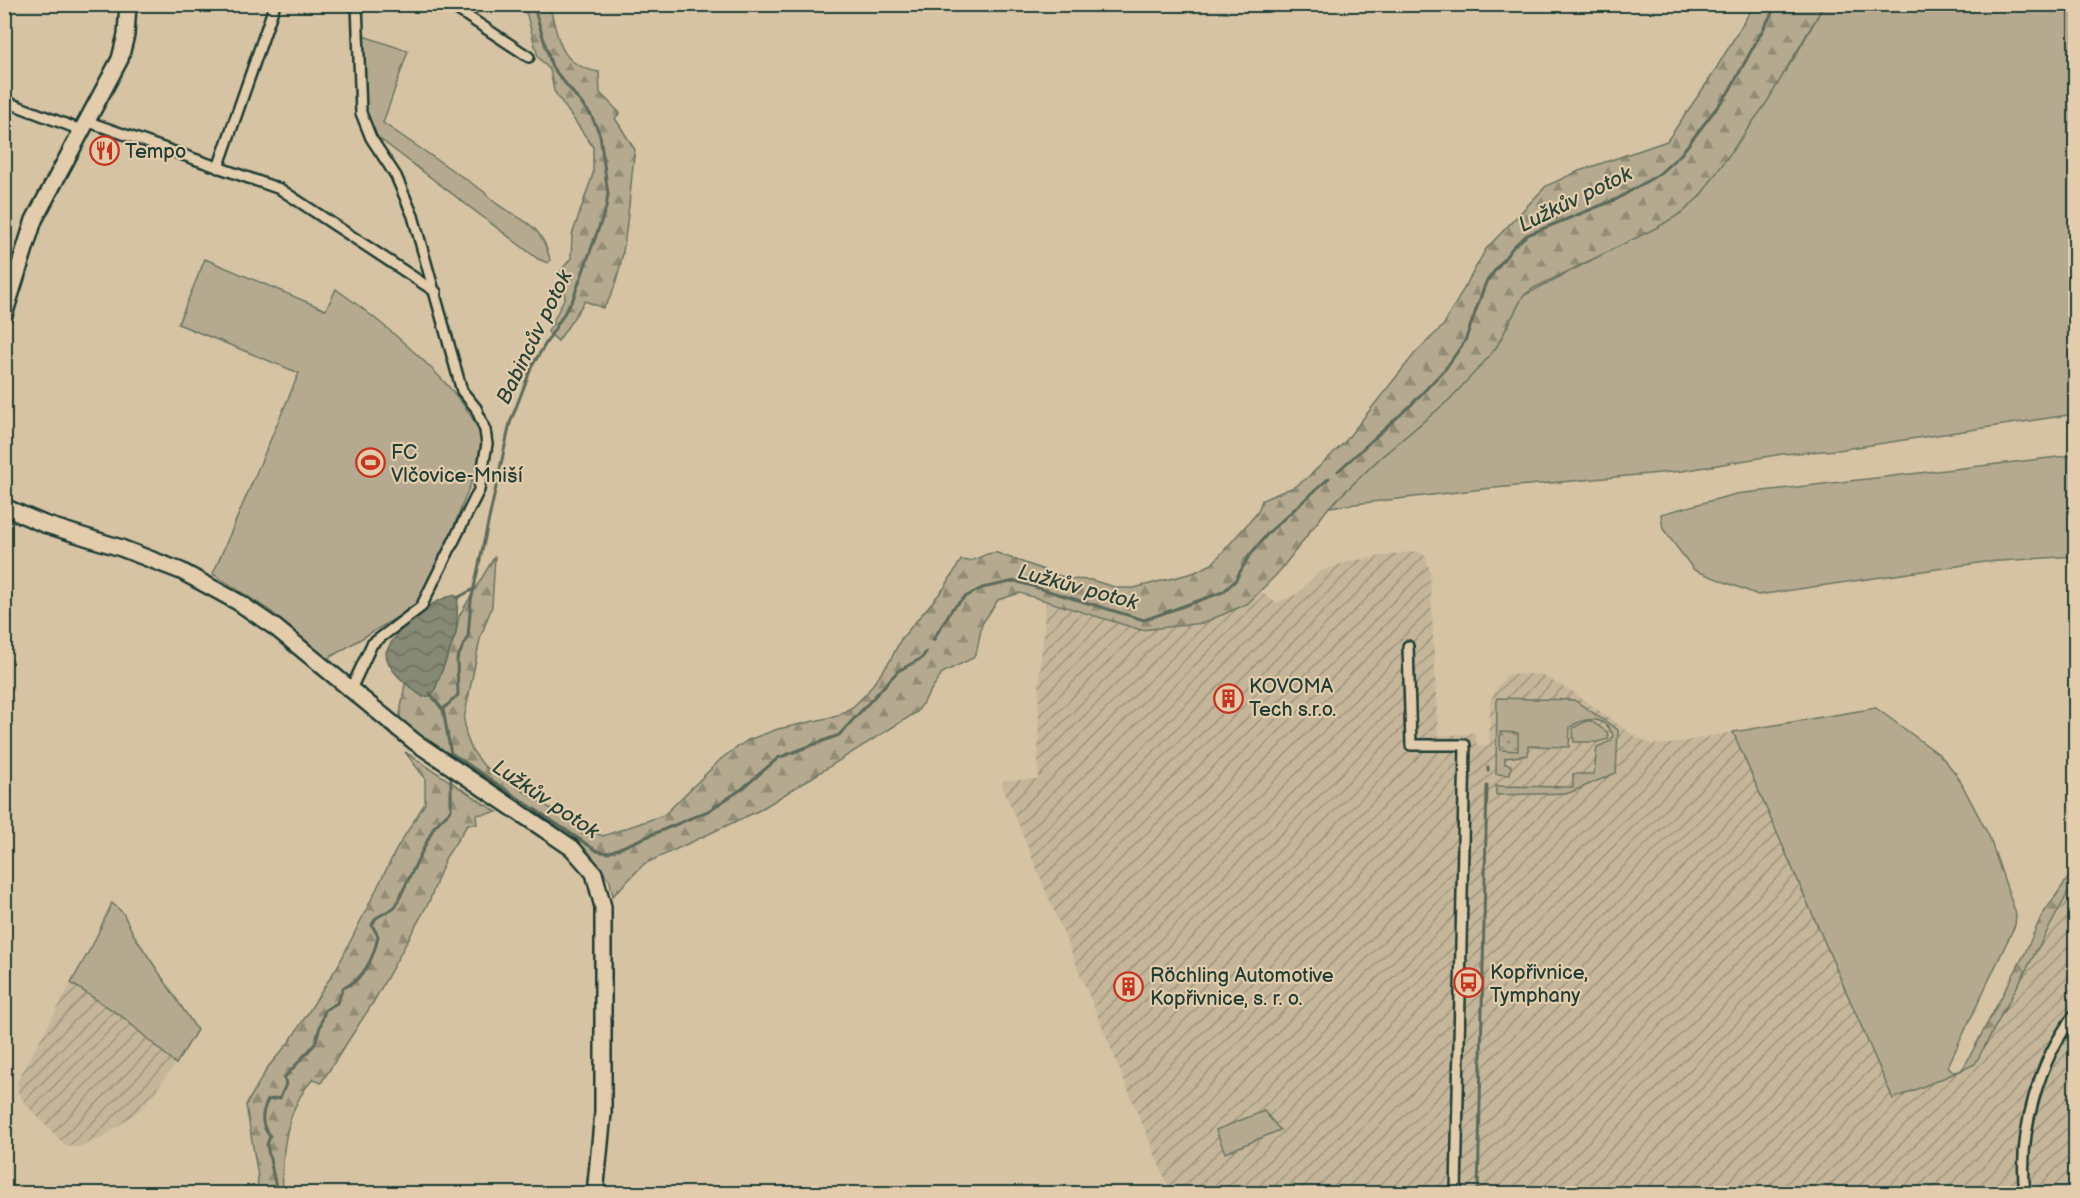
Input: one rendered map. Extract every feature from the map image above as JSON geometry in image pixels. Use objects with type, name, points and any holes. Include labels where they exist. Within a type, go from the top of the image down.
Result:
[{"type":"main road","points":[[4,315],[28,235],[120,59],[126,35],[128,4]]},
{"type":"main road","points":[[4,507],[44,524],[121,548],[181,571],[238,602],[276,628],[350,691],[423,748],[572,848],[594,873],[602,897],[604,932],[603,1113],[596,1194]]},
{"type":"street","points":[[218,168],[275,4]]},
{"type":"street","points":[[350,691],[372,644],[421,607],[483,479],[487,444],[485,430],[476,408],[462,391],[421,237],[401,187],[364,122],[357,4]]},
{"type":"street","points":[[449,4],[529,57]]},
{"type":"street","points":[[4,101],[280,189],[436,292]]},
{"type":"street","points":[[1408,646],[1411,745],[1465,745],[1456,1194]]},
{"type":"street","points":[[1453,915],[1461,924]]},
{"type":"street","points":[[2025,1194],[2025,1147],[2031,1112],[2055,1047],[2076,1013]]},
{"type":"shaded area","points":[[1417,551],[1426,557],[1430,572],[1438,736],[1475,733],[1477,745],[1489,746],[1490,703],[1494,693],[1506,675],[1526,674],[1541,675],[1573,692],[1633,735],[1651,744],[1670,744],[1733,732],[1893,1099],[1975,1064],[2075,880],[2075,1193],[1165,1193],[1170,1191],[1002,785],[1005,780],[1038,779],[1039,684],[1046,602],[1141,630],[1247,604],[1258,590],[1276,603],[1297,594],[1319,572],[1350,561]]},
{"type":"shaded area","points":[[71,983],[124,1018],[176,1064],[141,1109],[102,1138],[76,1148],[64,1144],[27,1106],[19,1095],[17,1082]]},
{"type":"green space","points":[[521,5],[549,5],[562,49],[575,63],[599,72],[600,93],[620,113],[615,118],[635,150],[626,233],[617,278],[611,295],[603,308],[585,301],[558,341],[548,332],[565,297],[560,272],[571,258],[572,235],[593,174],[593,147],[554,91],[550,70],[538,57],[527,15]]},
{"type":"green space","points":[[1754,5],[1824,5],[1767,102],[1700,196],[1683,212],[1658,227],[1534,288],[1523,296],[1497,346],[1487,359],[1450,399],[1380,458],[1329,507],[1279,572],[1247,604],[1203,623],[1141,630],[1020,593],[998,600],[982,624],[977,650],[973,658],[942,673],[917,712],[758,811],[644,864],[613,896],[610,881],[588,851],[399,721],[405,683],[423,697],[434,692],[456,633],[459,616],[495,556],[492,606],[480,639],[464,719],[466,735],[472,750],[484,766],[581,828],[603,836],[664,815],[722,758],[748,740],[778,729],[837,716],[854,706],[866,694],[890,661],[901,639],[945,587],[961,560],[966,561],[997,553],[1069,579],[1091,580],[1118,588],[1134,588],[1193,573],[1212,564],[1258,512],[1262,500],[1294,487],[1306,479],[1343,444],[1416,352],[1443,326],[1486,249],[1546,186],[1579,171],[1667,141],[1711,77]]},
{"type":"green space","points":[[1824,5],[2075,5],[2075,414],[1838,450],[1782,454],[1682,471],[1483,489],[1329,507],[1380,458],[1450,399],[1497,346],[1523,296],[1683,212],[1700,196],[1796,55]]},
{"type":"green space","points":[[363,36],[408,51],[383,123],[532,226],[545,245],[550,260],[548,263],[538,259],[376,136],[366,114],[362,88]]},
{"type":"green space","name":"FC Vlčovice-Mniší","points":[[205,259],[326,310],[336,289],[376,319],[424,361],[465,407],[478,429],[484,449],[446,547],[418,605],[327,659],[269,610],[213,574],[299,373],[178,324]]},
{"type":"green space","points":[[2075,455],[2075,556],[1985,562],[1758,595],[1694,570],[1663,529],[1661,514],[1736,494]]},
{"type":"green space","points":[[1497,698],[1574,700],[1618,730],[1616,773],[1569,793],[1496,795],[1496,786],[1573,787],[1573,774],[1594,774],[1597,747],[1611,741],[1613,735],[1610,729],[1600,721],[1589,720],[1576,723],[1570,727],[1569,747],[1528,746],[1528,755],[1505,758],[1505,764],[1511,765],[1510,775],[1496,774]]},
{"type":"green space","points":[[1876,708],[1940,755],[1957,775],[1989,836],[2016,914],[2015,925],[1948,1066],[1953,1072],[1960,1071],[1893,1099],[1733,732]]},
{"type":"green space","points":[[1586,721],[1591,721],[1607,732],[1609,739],[1597,742],[1574,742],[1573,728]]},
{"type":"green space","points":[[1500,732],[1518,733],[1518,751],[1500,750]]},
{"type":"green space","points":[[405,752],[497,812],[476,815],[477,824],[468,824],[446,857],[429,902],[374,1001],[321,1083],[313,1079],[296,1104],[284,1148],[283,1193],[257,1193],[258,1177],[246,1105],[268,1067],[290,1041],[339,964],[397,848],[425,803],[425,778]]},
{"type":"green space","points":[[2075,868],[2075,880],[1975,1064],[1960,1071],[2025,953],[2041,917]]},
{"type":"green space","points":[[112,903],[123,913],[134,935],[197,1030],[176,1064],[124,1018],[71,983]]},
{"type":"green space","points":[[1264,1111],[1280,1130],[1225,1153],[1216,1130]]},
{"type":"water","points":[[453,595],[458,597],[456,633],[434,692],[430,696],[423,697],[394,672],[386,652],[398,633],[414,617],[433,604]]},
{"type":"waterway","name":"Babincův potok","points":[[452,760],[443,709],[458,695],[457,659],[468,636],[471,601],[510,423],[532,366],[573,299],[606,208],[608,194],[600,135],[591,115],[552,67],[533,4]]},
{"type":"waterway","name":"Lužkův potok","points":[[1338,471],[1411,405],[1446,368],[1465,341],[1486,282],[1514,246],[1527,235],[1617,199],[1659,174],[1681,154],[1728,93],[1777,4]]},
{"type":"waterway","name":"Lužkův potok","points":[[933,640],[952,609],[965,597],[982,588],[1015,581],[1144,620],[1223,592],[1235,581],[1249,556],[1268,533],[1329,478]]},
{"type":"waterway","points":[[457,598],[474,589]]},
{"type":"waterway","name":"Lužkův potok","points":[[451,753],[597,851],[608,853],[708,811],[742,789],[778,758],[839,735],[898,671],[922,658],[926,652]]},
{"type":"waterway","points":[[430,693],[442,709]]},
{"type":"waterway","name":"Babincův potok","points":[[272,1194],[276,1188],[267,1145],[270,1136],[263,1123],[263,1114],[268,1100],[280,1098],[286,1084],[284,1078],[315,1044],[325,1010],[337,1003],[343,988],[357,979],[367,967],[378,936],[372,925],[376,918],[395,907],[434,827],[451,810],[451,777]]},
{"type":"waterway","points":[[1478,1194],[1487,786]]},
{"type":"place","name":"Tempo","points":[[104,151]]},
{"type":"place","name":"FC Vlčovice-Mniší","points":[[370,463]]},
{"type":"place","name":"KOVOMA Tech s.r.o.","points":[[1228,698]]},
{"type":"place","name":"Kopřivnice, Tymphany","points":[[1469,983]]},
{"type":"place","name":"Röchling Automotive Kopřivnice, s. r. o.","points":[[1129,986]]}]
